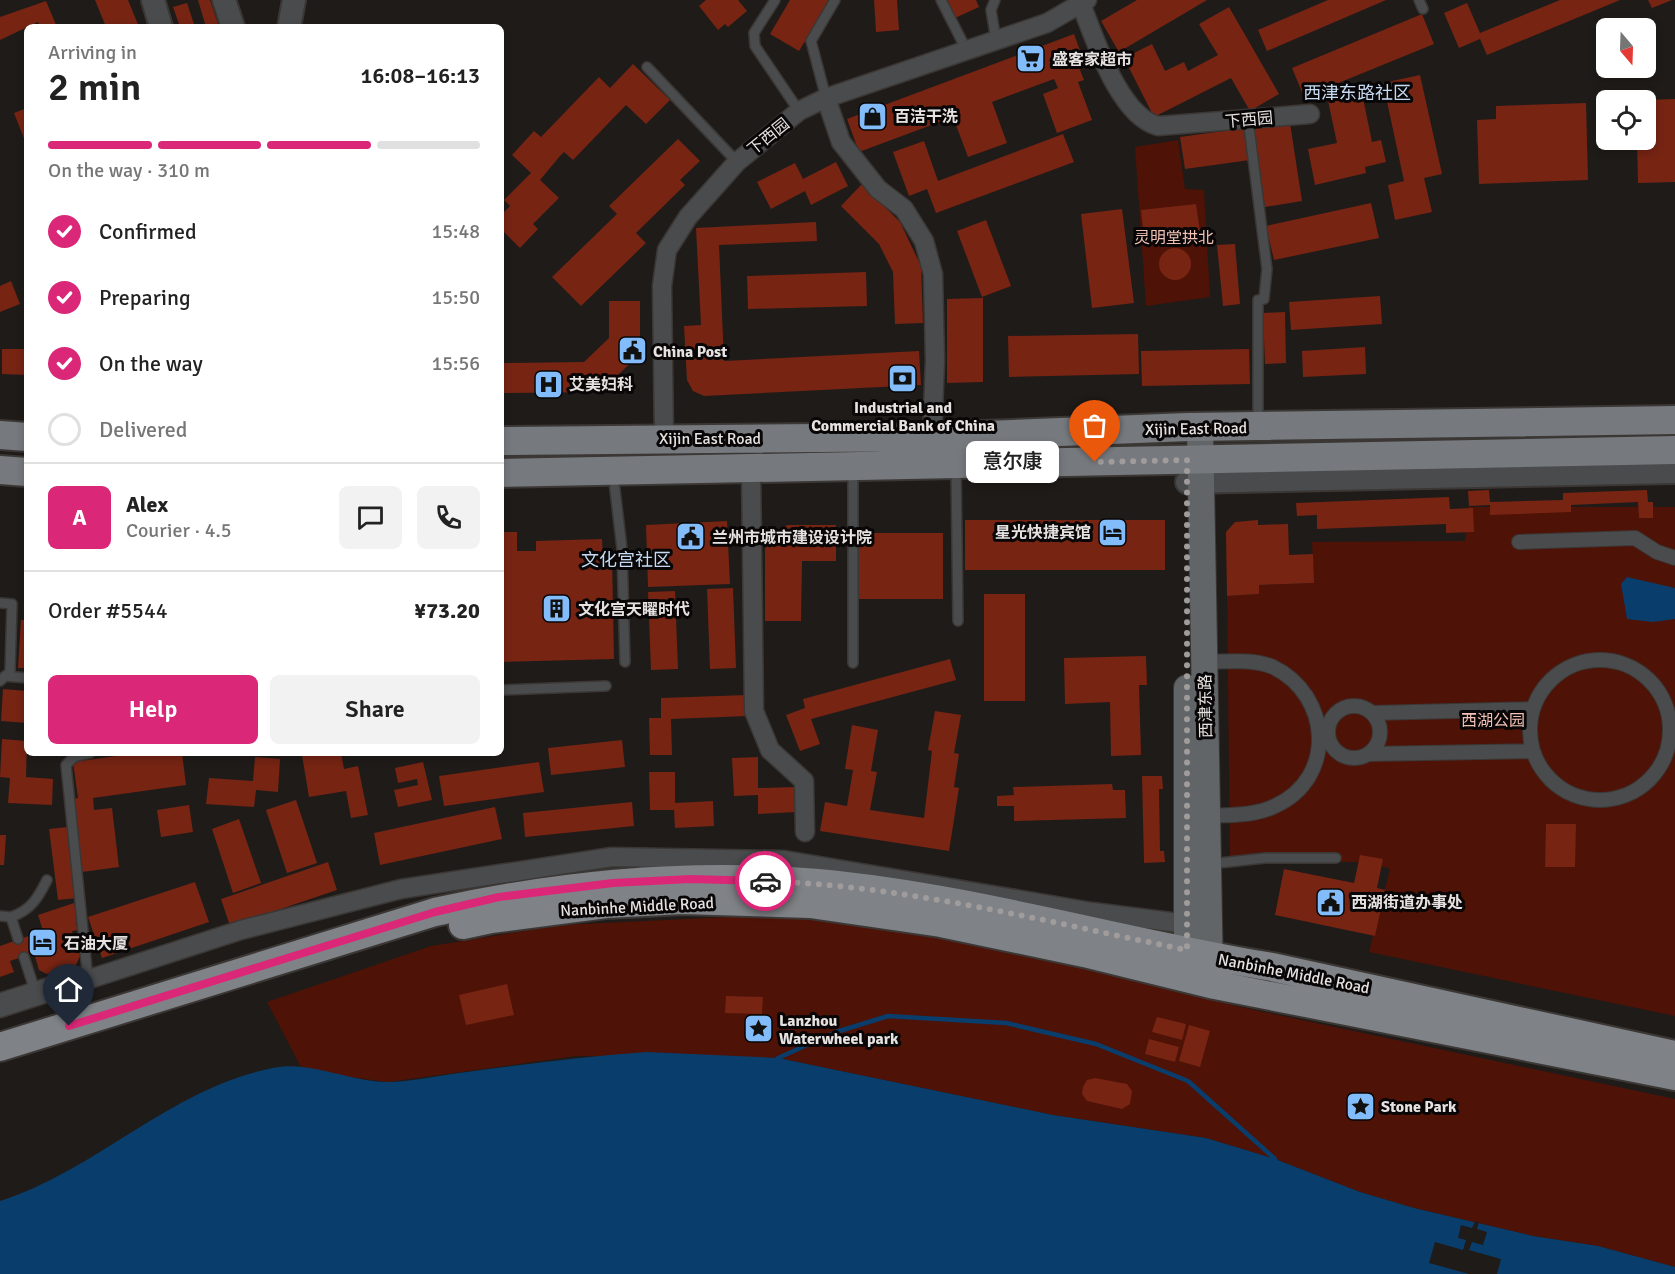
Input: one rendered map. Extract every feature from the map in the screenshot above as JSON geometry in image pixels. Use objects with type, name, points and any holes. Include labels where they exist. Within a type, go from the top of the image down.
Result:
[{"type":"highway","name":"Nanbinhe Middle Road","points":[[0,1047],[435,912],[499,897],[613,883],[690,879],[818,883],[949,902],[1196,958],[1675,1076]]},
{"type":"highway","name":"Nanbinhe Middle Road","points":[[0,1067],[427,933],[491,919],[606,904],[682,900],[810,904],[1272,967],[1675,1055]]},
{"type":"main road","name":"Xijin East Road","points":[[504,441],[932,437],[1194,427],[1675,420]]},
{"type":"main road","name":"西津东路","points":[[1194,427],[1196,958]]},
{"type":"main road","points":[[0,435],[24,437]]},
{"type":"main road","name":"Xijin East Road","points":[[504,473],[956,464],[1194,471],[1675,450]]},
{"type":"main road","points":[[0,470],[24,472]]},
{"type":"main road","name":"西津东路","points":[[1194,471],[1204,662],[1208,864],[1196,958]]},
{"type":"street","points":[[153,0],[159,24]]},
{"type":"street","points":[[224,0],[232,24]]},
{"type":"street","points":[[290,24],[294,0]]},
{"type":"street","name":"下西园","points":[[664,438],[662,286],[667,250],[688,217],[737,162],[799,111],[826,98],[1047,23],[1084,2],[1103,60],[1139,119],[1158,126],[1310,114]]},
{"type":"street","points":[[826,98],[841,142],[878,189],[904,209],[924,241],[933,274],[935,360],[932,437]]},
{"type":"street","points":[[751,468],[754,711],[770,750],[804,781],[805,832]]},
{"type":"street","name":"Xijin East Road","points":[[1194,471],[1675,472]]},
{"type":"street","points":[[1519,542],[1635,538],[1657,552],[1675,558]]},
{"type":"street","points":[[1599,659],[1627,664],[1650,679],[1666,702],[1671,729],[1666,756],[1651,779],[1628,795],[1601,801],[1573,796],[1550,781],[1533,751],[1529,731],[1533,709],[1549,680],[1572,665],[1599,659]]},
{"type":"street","points":[[1204,662],[1242,662],[1271,666],[1296,682],[1314,706],[1329,743],[1344,757],[1354,758],[1368,754],[1533,751]]},
{"type":"street","points":[[1207,816],[1246,813],[1275,806],[1299,789],[1315,764],[1329,723],[1343,708],[1353,706],[1372,713],[1533,709]]},
{"type":"street","points":[[1368,754],[1378,742],[1380,732],[1378,722],[1372,713]]},
{"type":"street","points":[[0,1008],[35,992],[241,930],[401,889],[612,857],[784,860],[1083,911],[1196,958]]},
{"type":"lane","points":[[775,0],[754,33],[755,46],[799,111]]},
{"type":"lane","points":[[826,98],[811,41],[835,0]]},
{"type":"lane","points":[[941,0],[967,51]]},
{"type":"lane","points":[[995,0],[992,10],[996,40]]},
{"type":"lane","points":[[647,67],[737,162]]},
{"type":"lane","points":[[1248,119],[1267,268],[1264,299],[1258,300],[1258,426]]},
{"type":"lane","points":[[956,464],[958,621]]},
{"type":"lane","points":[[853,466],[853,663]]},
{"type":"lane","points":[[613,471],[622,549],[625,662]]},
{"type":"lane","points":[[0,603],[12,604],[10,672],[3,678]]},
{"type":"lane","points":[[3,678],[24,678]]},
{"type":"lane","points":[[504,690],[606,686]]},
{"type":"lane","points":[[0,998],[35,992],[87,970],[66,765],[78,756]]},
{"type":"lane","points":[[1208,864],[1265,858],[1336,858]]},
{"type":"lane","points":[[0,916],[11,917],[26,912],[39,897],[47,880]]},
{"type":"lane","points":[[11,917],[18,939]]},
{"type":"lane","points":[[24,957],[35,992]]},
{"type":"green space","name":"灵明堂拱北","points":[[1178,140],[1185,189],[1204,190],[1210,297],[1146,306],[1135,147]]},
{"type":"green space","name":"西湖公园","points":[[1468,507],[1675,507],[1675,1016],[1369,952],[1390,869],[1370,862],[1230,862],[1227,596],[1259,594],[1259,585],[1314,583],[1312,542],[1465,541]]},
{"type":"green space","name":"Lanzhou Waterwheel park","points":[[792,914],[992,947],[1155,983],[1236,1006],[1675,1099],[1675,1267],[1598,1246],[1533,1236],[1414,1208],[1360,1192],[1275,1159],[1206,1138],[1053,1115],[778,1058],[576,1056],[388,1082],[341,1076],[301,1067],[267,1002],[431,946],[561,925]]},
{"type":"water","points":[[1627,577],[1675,588],[1675,619],[1653,622],[1627,619],[1621,584]]},
{"type":"water","points":[[647,1052],[778,1058],[1053,1115],[1206,1138],[1275,1159],[1360,1192],[1414,1208],[1533,1236],[1598,1246],[1675,1267],[1675,1274],[0,1274],[0,1201],[69,1170],[167,1111],[236,1078],[287,1066],[390,1082],[557,1060]]},
{"type":"pier","points":[[1475,1221],[1479,1222],[1477,1229],[1487,1232],[1483,1245],[1472,1242],[1469,1250],[1501,1259],[1497,1274],[1469,1274],[1429,1263],[1435,1242],[1463,1250],[1466,1240],[1458,1238],[1461,1225],[1472,1228]]},
{"type":"building","points":[[95,0],[128,0],[138,24],[105,24]]},
{"type":"building","points":[[198,0],[210,0],[218,24],[205,24]]},
{"type":"building","points":[[706,0],[738,0],[747,11],[728,27],[725,24],[718,30],[699,6]]},
{"type":"building","points":[[790,0],[830,0],[799,51],[770,34]]},
{"type":"building","points":[[874,0],[897,0],[899,30],[876,32]]},
{"type":"building","points":[[947,0],[976,0],[979,7],[955,18]]},
{"type":"building","points":[[1137,0],[1207,0],[1119,52],[1101,21]]},
{"type":"building","points":[[1328,0],[1386,0],[1267,51],[1258,30]]},
{"type":"building","points":[[1560,0],[1620,0],[1487,55],[1480,39],[1459,48],[1444,13],[1467,3],[1480,33]]},
{"type":"building","points":[[1648,0],[1672,0],[1652,8]]},
{"type":"building","points":[[46,1],[56,24],[39,24],[38,22],[24,24],[24,29],[0,40],[0,17]]},
{"type":"building","points":[[187,3],[194,24],[179,24],[173,7]]},
{"type":"building","points":[[1229,7],[1279,94],[1250,111],[1231,78],[1154,117],[1124,58],[1152,44],[1165,71],[1184,62],[1188,71],[1218,55],[1199,24]]},
{"type":"building","points":[[1422,14],[1434,44],[1304,97],[1292,68]]},
{"type":"building","points":[[1074,34],[1086,67],[1080,70],[1084,80],[1078,82],[1092,120],[1057,133],[1043,94],[1058,88],[1054,79],[992,102],[1007,143],[968,157],[953,117],[859,152],[847,119]]},
{"type":"building","points":[[633,64],[670,100],[646,124],[626,105],[573,160],[564,152],[540,180],[559,198],[533,224],[538,229],[520,248],[504,232],[504,212],[510,206],[504,200],[531,173],[512,155],[534,131],[541,137],[599,77],[610,88]]},
{"type":"building","points":[[1420,75],[1442,174],[1424,178],[1432,212],[1395,220],[1388,185],[1404,181],[1383,83]]},
{"type":"building","points":[[1361,88],[1372,142],[1381,140],[1386,162],[1365,167],[1366,173],[1315,185],[1308,149],[1337,143],[1327,96]]},
{"type":"building","points":[[1675,99],[1675,182],[1638,183],[1637,150],[1656,150],[1656,100]]},
{"type":"building","points":[[1586,103],[1588,180],[1479,184],[1477,120],[1496,119],[1496,106]]},
{"type":"building","points":[[24,109],[24,138],[14,113]]},
{"type":"building","points":[[1290,123],[1302,201],[1265,207],[1254,128]]},
{"type":"building","points":[[1245,128],[1250,160],[1185,169],[1180,137]]},
{"type":"building","points":[[1063,134],[1074,162],[936,213],[927,189],[909,196],[893,152],[924,141],[938,181]]},
{"type":"building","points":[[678,139],[700,161],[680,180],[685,185],[636,233],[646,243],[581,306],[552,277],[617,214],[609,206]]},
{"type":"building","points":[[836,162],[848,186],[811,205],[805,191],[771,209],[757,182],[795,163],[803,179]]},
{"type":"building","points":[[862,184],[900,222],[921,266],[923,323],[895,324],[893,272],[879,244],[841,206]]},
{"type":"building","points":[[1371,203],[1379,238],[1274,260],[1266,226]]},
{"type":"building","points":[[1196,204],[1201,239],[1145,246],[1141,210]]},
{"type":"building","points":[[1122,209],[1134,303],[1092,308],[1081,214]]},
{"type":"building","points":[[986,220],[1011,286],[982,297],[957,231]]},
{"type":"building","points":[[816,222],[817,241],[719,245],[724,361],[919,351],[921,385],[704,396],[693,391],[687,380],[684,326],[701,325],[696,228]]},
{"type":"building","points":[[1235,244],[1240,304],[1223,306],[1217,245]]},
{"type":"building","points":[[1175,248],[1186,253],[1191,264],[1186,275],[1175,280],[1164,275],[1159,264],[1164,253]]},
{"type":"building","points":[[866,272],[867,306],[748,309],[747,276]]},
{"type":"building","points":[[11,281],[20,304],[0,312],[0,286]]},
{"type":"building","points":[[1380,296],[1382,324],[1291,330],[1289,302]]},
{"type":"building","points":[[983,298],[983,382],[947,383],[947,299]]},
{"type":"building","points":[[609,301],[640,301],[640,354],[600,392],[504,393],[504,363],[584,362],[609,338]]},
{"type":"building","points":[[1285,312],[1286,363],[1265,364],[1263,313]]},
{"type":"building","points":[[1138,334],[1139,374],[1009,377],[1008,336]]},
{"type":"building","points":[[1365,347],[1366,374],[1303,377],[1302,351]]},
{"type":"building","points":[[2,349],[24,349],[24,375],[2,374]]},
{"type":"building","points":[[1249,349],[1250,384],[1142,386],[1141,351]]},
{"type":"building","points":[[1489,490],[1490,502],[1563,500],[1563,493],[1647,490],[1648,502],[1653,502],[1653,518],[1639,518],[1638,502],[1571,505],[1571,512],[1490,515],[1490,505],[1469,506],[1468,491]]},
{"type":"building","points":[[1449,497],[1450,509],[1473,508],[1474,532],[1446,533],[1446,524],[1317,529],[1317,515],[1297,516],[1296,503]]},
{"type":"building","points":[[965,520],[1165,520],[1165,570],[965,570]]},
{"type":"building","points":[[1258,520],[1258,525],[1288,524],[1289,555],[1313,554],[1314,583],[1259,585],[1259,594],[1227,596],[1226,532],[1235,522]]},
{"type":"building","points":[[727,521],[730,584],[648,587],[646,525]]},
{"type":"building","points":[[788,525],[836,525],[836,561],[802,561],[801,621],[765,621],[765,544],[772,531]]},
{"type":"building","name":"文化宫天矅时代","points":[[504,532],[517,532],[517,551],[536,551],[536,541],[602,539],[603,559],[612,558],[614,659],[504,662]]},
{"type":"building","points":[[858,533],[943,533],[943,599],[858,599]]},
{"type":"building","points":[[733,588],[736,668],[710,669],[707,589]]},
{"type":"building","points":[[675,591],[678,669],[651,670],[648,592]]},
{"type":"building","points":[[984,594],[1025,594],[1025,701],[984,701]]},
{"type":"building","points":[[21,620],[24,620],[24,668],[18,668]]},
{"type":"building","points":[[1146,656],[1147,685],[1139,685],[1141,755],[1111,756],[1110,702],[1065,704],[1064,658]]},
{"type":"building","points":[[950,659],[956,680],[811,719],[820,744],[800,751],[786,715],[805,708],[803,699]]},
{"type":"building","points":[[3,689],[24,691],[24,723],[1,721]]},
{"type":"building","points":[[747,695],[748,716],[671,719],[672,755],[650,755],[649,718],[661,718],[661,698]]},
{"type":"building","points":[[935,711],[961,715],[954,753],[959,754],[954,787],[959,788],[949,851],[820,831],[825,802],[847,806],[853,770],[845,769],[852,725],[878,730],[871,771],[877,772],[870,810],[924,818],[932,751],[928,750]]},
{"type":"building","points":[[2,739],[24,741],[26,777],[53,779],[52,805],[8,803],[10,778],[0,777]]},
{"type":"building","points":[[622,740],[625,767],[551,775],[548,748]]},
{"type":"building","points":[[116,756],[182,756],[186,785],[93,798],[94,810],[112,808],[119,867],[82,872],[72,799],[78,798],[73,762]]},
{"type":"building","points":[[302,756],[342,756],[344,769],[358,766],[368,815],[351,818],[346,791],[309,797]]},
{"type":"building","points":[[255,757],[280,759],[278,792],[256,790],[254,807],[206,804],[209,778],[253,781]]},
{"type":"building","points":[[758,757],[758,788],[797,787],[797,812],[758,814],[758,795],[734,796],[732,758]]},
{"type":"building","points":[[423,762],[432,800],[398,807],[394,790],[418,785],[417,779],[398,783],[395,768]]},
{"type":"building","points":[[539,762],[544,792],[444,806],[439,776]]},
{"type":"building","points":[[649,772],[675,772],[675,803],[713,801],[714,826],[675,828],[674,810],[650,810]]},
{"type":"building","points":[[1142,776],[1162,776],[1163,789],[1159,789],[1160,851],[1164,851],[1165,862],[1144,863]]},
{"type":"building","points":[[1112,784],[1113,790],[1125,790],[1126,818],[1014,821],[1014,806],[997,806],[997,796],[1014,795],[1013,787]]},
{"type":"building","points":[[296,800],[317,863],[287,873],[266,810]]},
{"type":"building","points":[[632,802],[634,826],[525,837],[523,813]]},
{"type":"building","points":[[189,805],[193,832],[161,837],[157,810]]},
{"type":"building","points":[[495,807],[502,839],[380,865],[374,833]]},
{"type":"building","points":[[239,819],[261,883],[233,893],[212,829]]},
{"type":"building","points":[[1546,824],[1576,824],[1575,867],[1545,867]]},
{"type":"building","points":[[68,827],[77,898],[58,900],[49,829]]},
{"type":"building","points":[[0,835],[6,835],[4,865],[0,865]]},
{"type":"building","name":"西湖街道办事处","points":[[1360,855],[1383,859],[1377,888],[1385,890],[1375,936],[1275,915],[1284,869],[1354,883]]},
{"type":"building","points":[[328,862],[337,890],[230,926],[221,899]]},
{"type":"building","points":[[195,882],[209,922],[102,958],[88,917]]},
{"type":"building","name":"石油大厦","points":[[74,903],[80,922],[75,924],[79,925],[79,930],[72,931],[80,956],[75,967],[47,974],[39,970],[34,953],[10,961],[14,972],[0,977],[0,946],[43,931],[38,915]]},
{"type":"building","points":[[507,984],[514,1015],[466,1025],[459,995]]},
{"type":"building","points":[[726,996],[763,997],[762,1014],[725,1013]]},
{"type":"building","points":[[1157,1017],[1186,1024],[1182,1040],[1152,1032]]},
{"type":"building","points":[[1189,1025],[1210,1031],[1200,1067],[1179,1061]]},
{"type":"building","points":[[1149,1039],[1179,1047],[1175,1062],[1145,1054]]},
{"type":"building","points":[[1095,1078],[1127,1084],[1132,1091],[1130,1104],[1122,1109],[1087,1101],[1082,1094],[1083,1087],[1087,1080]]},
{"type":"waterway","points":[[778,1058],[836,1032],[888,1016],[1006,1023],[1096,1044],[1188,1081],[1275,1159]]},
{"type":"way so far","points":[[765,881],[818,883],[949,902],[1187,950],[1187,460],[1095,462]]},
{"type":"place","name":"盛客家超市","points":[[1031,59]]},
{"type":"place","name":"百洁干洗","points":[[873,116]]},
{"type":"place","name":"China Post","points":[[632,351]]},
{"type":"place","name":"Industrial and Commercial Bank of China","points":[[903,379]]},
{"type":"place","name":"艾美妇科","points":[[548,384]]},
{"type":"place","name":"意尔康","points":[[1095,462]]},
{"type":"place","name":"星光快捷宾馆","points":[[1112,532]]},
{"type":"place","name":"兰州市城市建设设计院","points":[[691,537]]},
{"type":"place","name":"文化宫天矅时代","points":[[557,609]]},
{"type":"place","name":"西湖街道办事处","points":[[1330,902]]},
{"type":"place","name":"石油大厦","points":[[43,943]]},
{"type":"place","name":"Lanzhou Waterwheel park","points":[[758,1029]]},
{"type":"place","name":"Stone Park","points":[[1360,1106]]},
{"type":"district","name":"西津东路社区","points":[[1357,93]]},
{"type":"district","name":"文化宫社区","points":[[626,560]]},
{"type":"route","points":[[69,1026],[435,912],[499,897],[613,883],[690,879],[765,881]]}]
